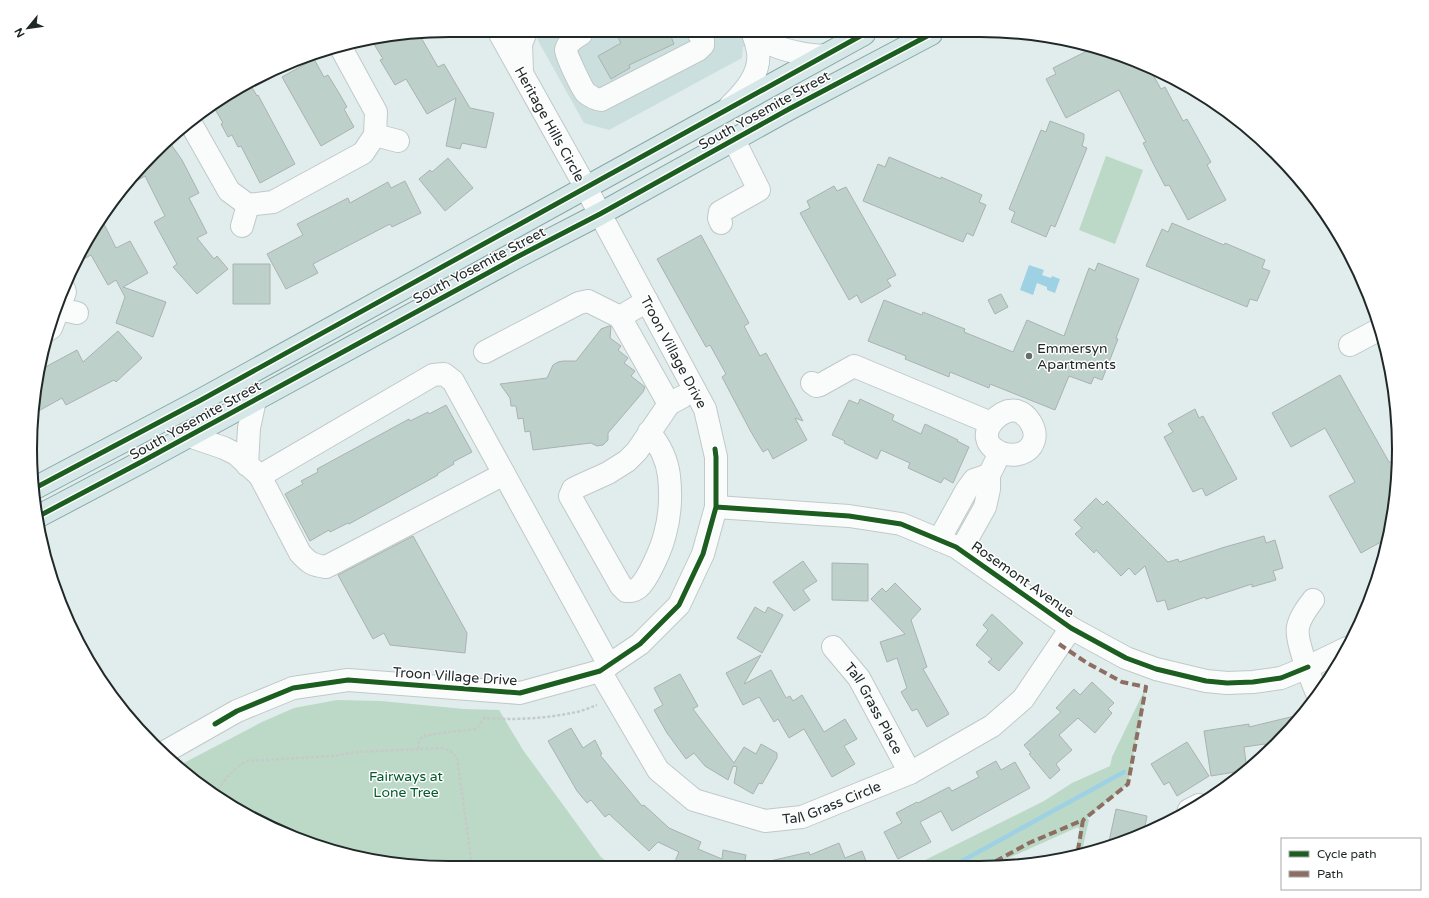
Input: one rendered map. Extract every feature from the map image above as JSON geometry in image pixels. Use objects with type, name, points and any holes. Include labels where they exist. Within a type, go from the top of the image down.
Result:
[{"type":"main road","name":"South Yosemite Street","points":[[39,486],[208,396],[585,186],[858,37]]},
{"type":"main road","name":"South Yosemite Street","points":[[43,514],[925,37]]},
{"type":"street","name":"Heritage Hills Circle","points":[[502,37],[600,214]]},
{"type":"street","points":[[522,73],[520,64],[521,44],[524,37]]},
{"type":"street","points":[[576,37],[568,45],[566,50],[568,58],[585,92],[593,98],[601,100],[698,50],[701,40]]},
{"type":"street","points":[[730,106],[748,87],[756,69],[758,53],[754,37]]},
{"type":"street","points":[[761,37],[774,46],[816,57],[824,55]]},
{"type":"street","points":[[193,126],[229,191],[248,205],[273,202],[363,153],[375,135],[376,112],[343,51]]},
{"type":"street","points":[[375,135],[398,141]]},
{"type":"street","points":[[721,223],[719,218],[720,212],[759,190],[734,140]]},
{"type":"street","points":[[242,226],[248,205]]},
{"type":"street","name":"Troon Village Drive","points":[[168,750],[237,711],[293,688],[348,680],[520,694],[604,668],[640,644],[679,604],[703,554],[716,507],[716,457],[705,409],[600,214]]},
{"type":"street","points":[[485,352],[579,303],[588,301],[620,317],[669,404]]},
{"type":"street","points":[[620,317],[647,301]]},
{"type":"street","points":[[60,313],[66,304]]},
{"type":"street","points":[[1350,345],[1375,332]]},
{"type":"street","points":[[812,383],[816,386],[820,385],[854,366],[991,423]]},
{"type":"street","name":"Tall Grass Circle","points":[[253,470],[433,374],[444,374],[453,381],[504,474],[658,770],[694,800],[765,821],[802,817],[910,773],[992,726],[1023,699],[1070,628]]},
{"type":"street","points":[[649,432],[659,443],[669,475],[670,504],[666,533],[657,555],[643,582],[637,589],[626,591],[621,586],[570,496],[573,489],[608,473],[627,461],[637,451],[649,432],[669,404],[695,389]]},
{"type":"street","points":[[253,470],[249,428],[255,400]]},
{"type":"street","points":[[1008,410],[1017,411],[1024,415],[1033,426],[1034,441],[1023,453],[1009,455],[1000,453],[993,448],[987,439],[991,423],[1000,413],[1008,410]]},
{"type":"street","points":[[188,436],[224,448],[236,454],[253,470],[300,553],[308,563],[316,566],[326,567],[504,474]]},
{"type":"street","points":[[961,550],[985,507],[989,489],[989,475],[1000,453]]},
{"type":"street","points":[[939,540],[958,504],[974,480],[989,475]]},
{"type":"street","name":"Rosemont Avenue","points":[[716,507],[849,516],[901,524],[956,547],[1070,628],[1126,658],[1156,669],[1206,681],[1227,683],[1253,682],[1281,678],[1308,668],[1338,652]]},
{"type":"street","points":[[1312,600],[1306,608],[1298,628],[1299,642],[1315,689]]},
{"type":"street","name":"Tall Grass Place","points":[[833,647],[859,678],[910,773]]},
{"type":"path","points":[[418,749],[418,741],[423,736],[476,729],[484,718],[554,716],[572,713],[597,705]]},
{"type":"path","points":[[218,791],[236,768],[247,761],[334,756],[357,752],[442,748],[450,751],[456,757],[471,861]]},
{"type":"shaded area","points":[[538,37],[761,37],[743,47],[742,58],[609,130],[584,123],[537,39]]},
{"type":"green space","points":[[1106,156],[1143,170],[1115,244],[1079,230]]},
{"type":"green space","points":[[1146,687],[1128,784],[1087,818],[1089,820],[1083,848],[1076,850],[1080,831],[1078,827],[1004,860],[923,861],[1044,801],[1072,783],[1110,766],[1112,757]]},
{"type":"green space","name":"Fairways at Lone Tree","points":[[337,700],[381,701],[464,709],[499,710],[523,750],[601,857],[606,861],[422,860],[369,853],[342,847],[291,830],[267,819],[220,792],[183,764],[262,722],[294,708]]},
{"type":"water","points":[[1029,265],[1044,270],[1042,275],[1060,279],[1055,293],[1047,290],[1047,287],[1037,283],[1033,295],[1020,290]]},
{"type":"building","points":[[618,37],[671,37],[674,44],[629,65],[630,68],[611,79],[598,56],[621,43]]},
{"type":"building","points":[[421,38],[438,67],[444,64],[470,108],[494,113],[486,148],[462,143],[460,149],[446,146],[456,98],[427,114],[406,79],[395,85],[380,60],[383,59],[374,44]]},
{"type":"building","points":[[1087,51],[1138,68],[1153,75],[1161,89],[1165,87],[1183,121],[1187,119],[1211,162],[1207,165],[1226,200],[1188,220],[1169,185],[1165,186],[1143,143],[1146,142],[1119,90],[1066,118],[1046,79],[1056,74],[1053,68]]},
{"type":"building","points":[[314,60],[324,77],[328,75],[339,93],[347,107],[344,109],[354,127],[321,146],[282,77]]},
{"type":"building","points":[[252,87],[257,96],[258,95],[295,164],[260,183],[241,146],[238,147],[232,135],[228,137],[221,124],[223,123],[215,110]]},
{"type":"building","points":[[1050,121],[1084,134],[1082,146],[1087,148],[1055,227],[1051,225],[1046,237],[1011,222],[1015,212],[1009,209],[1041,130],[1046,132]]},
{"type":"building","points":[[171,145],[182,160],[199,193],[189,198],[207,233],[197,238],[214,259],[217,256],[228,269],[197,294],[173,267],[177,264],[154,222],[165,216],[145,176],[135,182]]},
{"type":"building","points":[[889,157],[982,195],[979,202],[986,205],[973,236],[967,233],[963,242],[863,201],[878,164],[885,167]]},
{"type":"building","points":[[448,158],[473,188],[445,211],[419,179],[430,170],[432,172]]},
{"type":"building","points":[[405,181],[421,213],[392,227],[390,224],[313,264],[318,273],[286,289],[267,254],[303,235],[297,224],[348,198],[350,203],[388,182],[391,188]]},
{"type":"building","points":[[834,186],[837,191],[846,187],[896,275],[887,280],[891,286],[861,303],[857,295],[849,300],[800,213],[810,208],[807,201]]},
{"type":"building","points":[[1172,223],[1224,245],[1225,243],[1265,260],[1262,268],[1270,271],[1257,301],[1250,299],[1247,307],[1146,266],[1162,229],[1168,232]]},
{"type":"building","points":[[104,224],[116,248],[130,241],[148,273],[123,287],[166,302],[153,337],[116,323],[125,297],[116,280],[108,285],[91,255],[83,259]]},
{"type":"building","points":[[701,235],[749,323],[744,326],[760,356],[766,353],[803,421],[795,418],[807,440],[773,459],[768,449],[763,452],[751,432],[722,377],[726,374],[710,345],[706,347],[657,259]]},
{"type":"building","points":[[1098,263],[1139,279],[1116,338],[1118,339],[1102,380],[1094,377],[1091,384],[1069,376],[1055,410],[990,384],[989,388],[950,372],[949,377],[905,359],[906,356],[868,341],[884,300],[922,315],[923,312],[965,329],[964,332],[1013,352],[1027,320],[1064,336],[1089,268],[1095,271]]},
{"type":"building","points":[[233,264],[270,264],[270,304],[233,304]]},
{"type":"building","points":[[1001,294],[1008,307],[995,314],[988,300]]},
{"type":"building","points":[[611,326],[610,338],[621,346],[618,350],[628,358],[624,363],[635,371],[631,376],[645,387],[643,392],[608,433],[608,440],[603,445],[597,446],[591,443],[533,450],[530,431],[525,432],[523,418],[518,419],[516,406],[511,406],[510,398],[500,384],[547,378],[553,365],[563,361],[576,361],[601,329]]},
{"type":"building","points":[[118,331],[142,358],[116,382],[114,380],[66,405],[62,398],[39,411],[45,367],[77,350],[83,362]]},
{"type":"building","points":[[1340,375],[1389,462],[1391,463],[1388,503],[1381,542],[1361,553],[1329,496],[1355,482],[1325,428],[1291,447],[1272,413]]},
{"type":"building","points":[[860,399],[894,415],[892,420],[921,434],[925,424],[969,447],[953,483],[944,478],[941,483],[908,468],[910,463],[881,450],[877,459],[844,443],[845,441],[832,435],[849,400],[858,404]]},
{"type":"building","points":[[446,405],[472,452],[453,462],[454,464],[437,474],[438,475],[349,524],[348,523],[330,532],[329,530],[310,541],[285,494],[303,484],[301,481],[318,472],[317,469],[409,419],[410,421],[428,412],[429,414]]},
{"type":"building","points":[[1195,409],[1199,418],[1203,416],[1237,479],[1206,496],[1202,488],[1193,492],[1164,437],[1173,432],[1168,424]]},
{"type":"building","points":[[1096,498],[1103,505],[1107,501],[1168,562],[1178,559],[1179,562],[1264,536],[1266,543],[1275,540],[1283,568],[1273,571],[1276,580],[1252,587],[1252,584],[1206,599],[1205,597],[1168,610],[1165,600],[1157,602],[1145,566],[1135,575],[1129,568],[1121,576],[1096,550],[1094,553],[1075,534],[1082,528],[1074,520]]},
{"type":"building","points":[[413,536],[467,633],[465,653],[390,645],[384,633],[373,639],[338,575]]},
{"type":"building","points":[[803,561],[817,581],[803,590],[810,600],[794,611],[773,582]]},
{"type":"building","points":[[832,563],[868,564],[868,601],[832,600]]},
{"type":"building","points":[[895,583],[921,609],[911,620],[927,667],[923,669],[949,714],[927,727],[917,709],[912,711],[901,692],[907,688],[897,658],[887,662],[880,642],[905,634],[871,599],[882,588],[886,592]]},
{"type":"building","points":[[755,607],[765,613],[768,607],[783,615],[762,653],[737,638]]},
{"type":"building","points":[[992,614],[1023,643],[999,671],[988,662],[992,659],[976,645],[988,630],[983,625]]},
{"type":"building","points":[[761,655],[744,684],[771,670],[786,698],[790,696],[793,701],[802,695],[824,732],[845,719],[857,739],[844,746],[855,764],[832,777],[804,729],[789,738],[778,719],[774,722],[759,697],[743,705],[726,673]]},
{"type":"building","points":[[680,674],[698,706],[693,709],[734,763],[744,747],[756,754],[761,744],[777,753],[777,758],[762,784],[759,783],[753,794],[734,783],[737,767],[733,766],[728,780],[705,766],[694,753],[686,759],[667,733],[654,710],[663,705],[654,688]]},
{"type":"building","points":[[1092,682],[1114,703],[1108,709],[1112,713],[1095,733],[1078,718],[1059,735],[1072,750],[1056,764],[1060,770],[1050,779],[1029,754],[1031,753],[1024,745],[1061,712],[1056,708],[1074,689],[1080,695]]},
{"type":"building","points":[[1294,716],[1265,746],[1265,744],[1244,747],[1246,764],[1236,772],[1211,776],[1204,731],[1249,724],[1249,727]]},
{"type":"building","points":[[571,728],[583,748],[595,740],[602,754],[600,755],[642,806],[644,805],[669,828],[701,842],[698,849],[722,859],[723,850],[746,855],[745,861],[675,861],[679,852],[658,842],[649,851],[609,814],[605,817],[591,800],[587,803],[577,791],[548,741]]},
{"type":"building","points":[[1187,742],[1209,776],[1177,796],[1169,782],[1164,785],[1151,764]]},
{"type":"building","points":[[996,761],[1001,770],[1015,762],[1030,788],[952,831],[941,811],[920,822],[931,842],[898,859],[884,832],[902,823],[896,813],[949,787],[952,791],[979,777],[976,772]]},
{"type":"building","points":[[1116,809],[1147,816],[1145,827],[1109,840]]},
{"type":"building","points":[[839,843],[845,858],[862,851],[866,861],[770,861],[809,852],[810,855]]},
{"type":"waterway","points":[[962,861],[1124,772]]},
{"type":"marked path","points":[[1059,644],[1087,663],[1122,682],[1146,687],[1128,784],[1083,820]]},
{"type":"marked path","points":[[997,860],[1029,843],[1083,820],[1078,849]]},
{"type":"cycle path","points":[[39,486],[201,400],[859,37]]},
{"type":"cycle path","points":[[43,514],[517,257],[600,214],[789,109],[925,37]]},
{"type":"cycle path","points":[[215,724],[237,711],[293,688],[348,680],[520,693],[600,671],[640,644],[679,605],[703,554],[716,507],[715,449]]},
{"type":"cycle path","points":[[716,507],[849,516],[901,524],[956,547],[1071,628],[1126,658],[1156,669],[1206,681],[1227,683],[1253,682],[1281,678],[1308,667]]},
{"type":"place","name":"Emmersyn Apartments","points":[[1029,356]]}]
